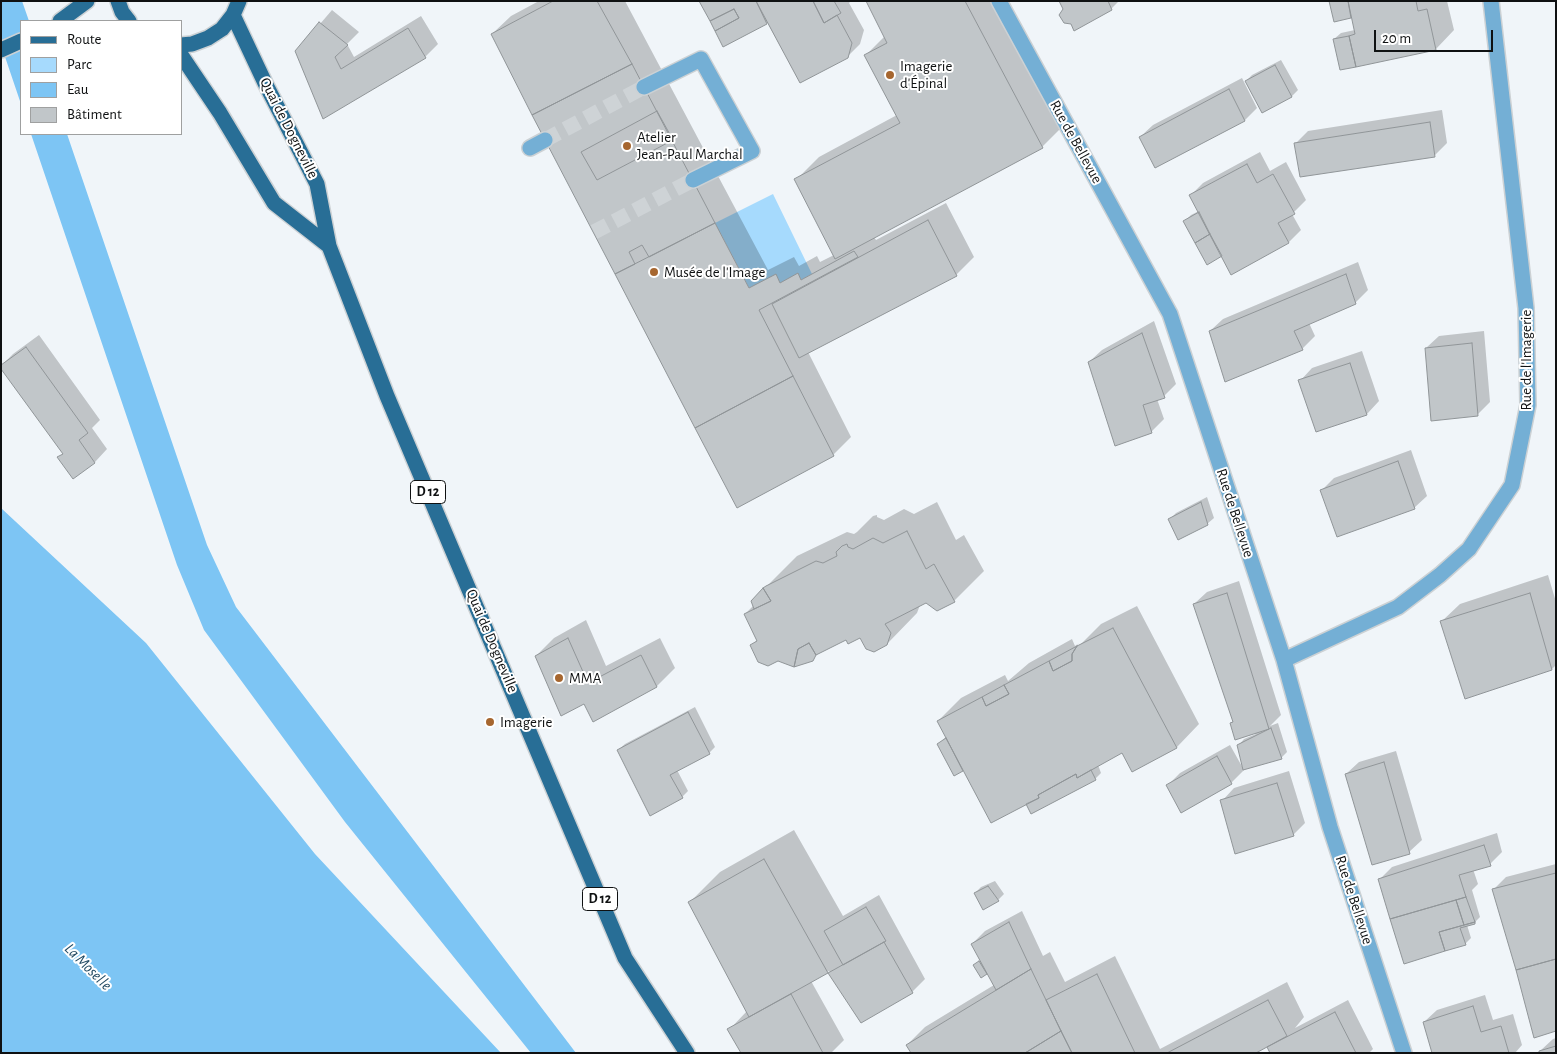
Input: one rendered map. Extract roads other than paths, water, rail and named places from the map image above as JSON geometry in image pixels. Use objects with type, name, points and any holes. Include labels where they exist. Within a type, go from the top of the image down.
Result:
[{"type":"main road","points":[[61,20],[87,1]]},
{"type":"main road","points":[[118,1],[122,12],[128,20]]},
{"type":"main road","points":[[182,45],[192,44],[208,38],[222,28],[236,8]]},
{"type":"main road","name":"Quai de Dogneville","points":[[236,8],[265,83],[317,184],[328,246],[387,396],[625,958],[687,1053]]},
{"type":"main road","points":[[1,50],[20,41]]},
{"type":"main road","name":"Quai de Dogneville","points":[[182,56],[220,112],[274,203],[328,246]]},
{"type":"street","name":"Rue de Bellevue","points":[[999,1],[1170,314],[1284,660],[1330,827],[1404,1053]]},
{"type":"street","name":"Rue de l'Imagerie","points":[[1284,660],[1398,607],[1440,575],[1469,549],[1512,485],[1528,405],[1526,308],[1491,1]]},
{"type":"street","points":[[644,87],[701,59],[752,150],[693,180]]},
{"type":"street","points":[[530,148],[545,140]]},
{"type":"water","points":[[1,1],[22,1],[29,20],[20,20],[20,101],[1,45]]},
{"type":"water","points":[[31,135],[67,135],[207,545],[236,607],[576,1053],[531,1053],[345,822],[204,630],[177,565]]},
{"type":"water","name":"La Moselle","points":[[1,508],[146,643],[315,854],[501,1053],[1,1053]]},
{"type":"tunnel","points":[[545,140],[644,87]]},
{"type":"tunnel","points":[[594,232],[693,180]]},
{"type":"place","name":"Imagerie d'Épinal","points":[[890,75]]},
{"type":"place","name":"Atelier Jean-Paul Marchal","points":[[627,146]]},
{"type":"place","name":"Musée de l'Image","points":[[654,272]]},
{"type":"place","name":"MMA","points":[[559,678]]},
{"type":"place","name":"Imagerie","points":[[490,722]]}]
